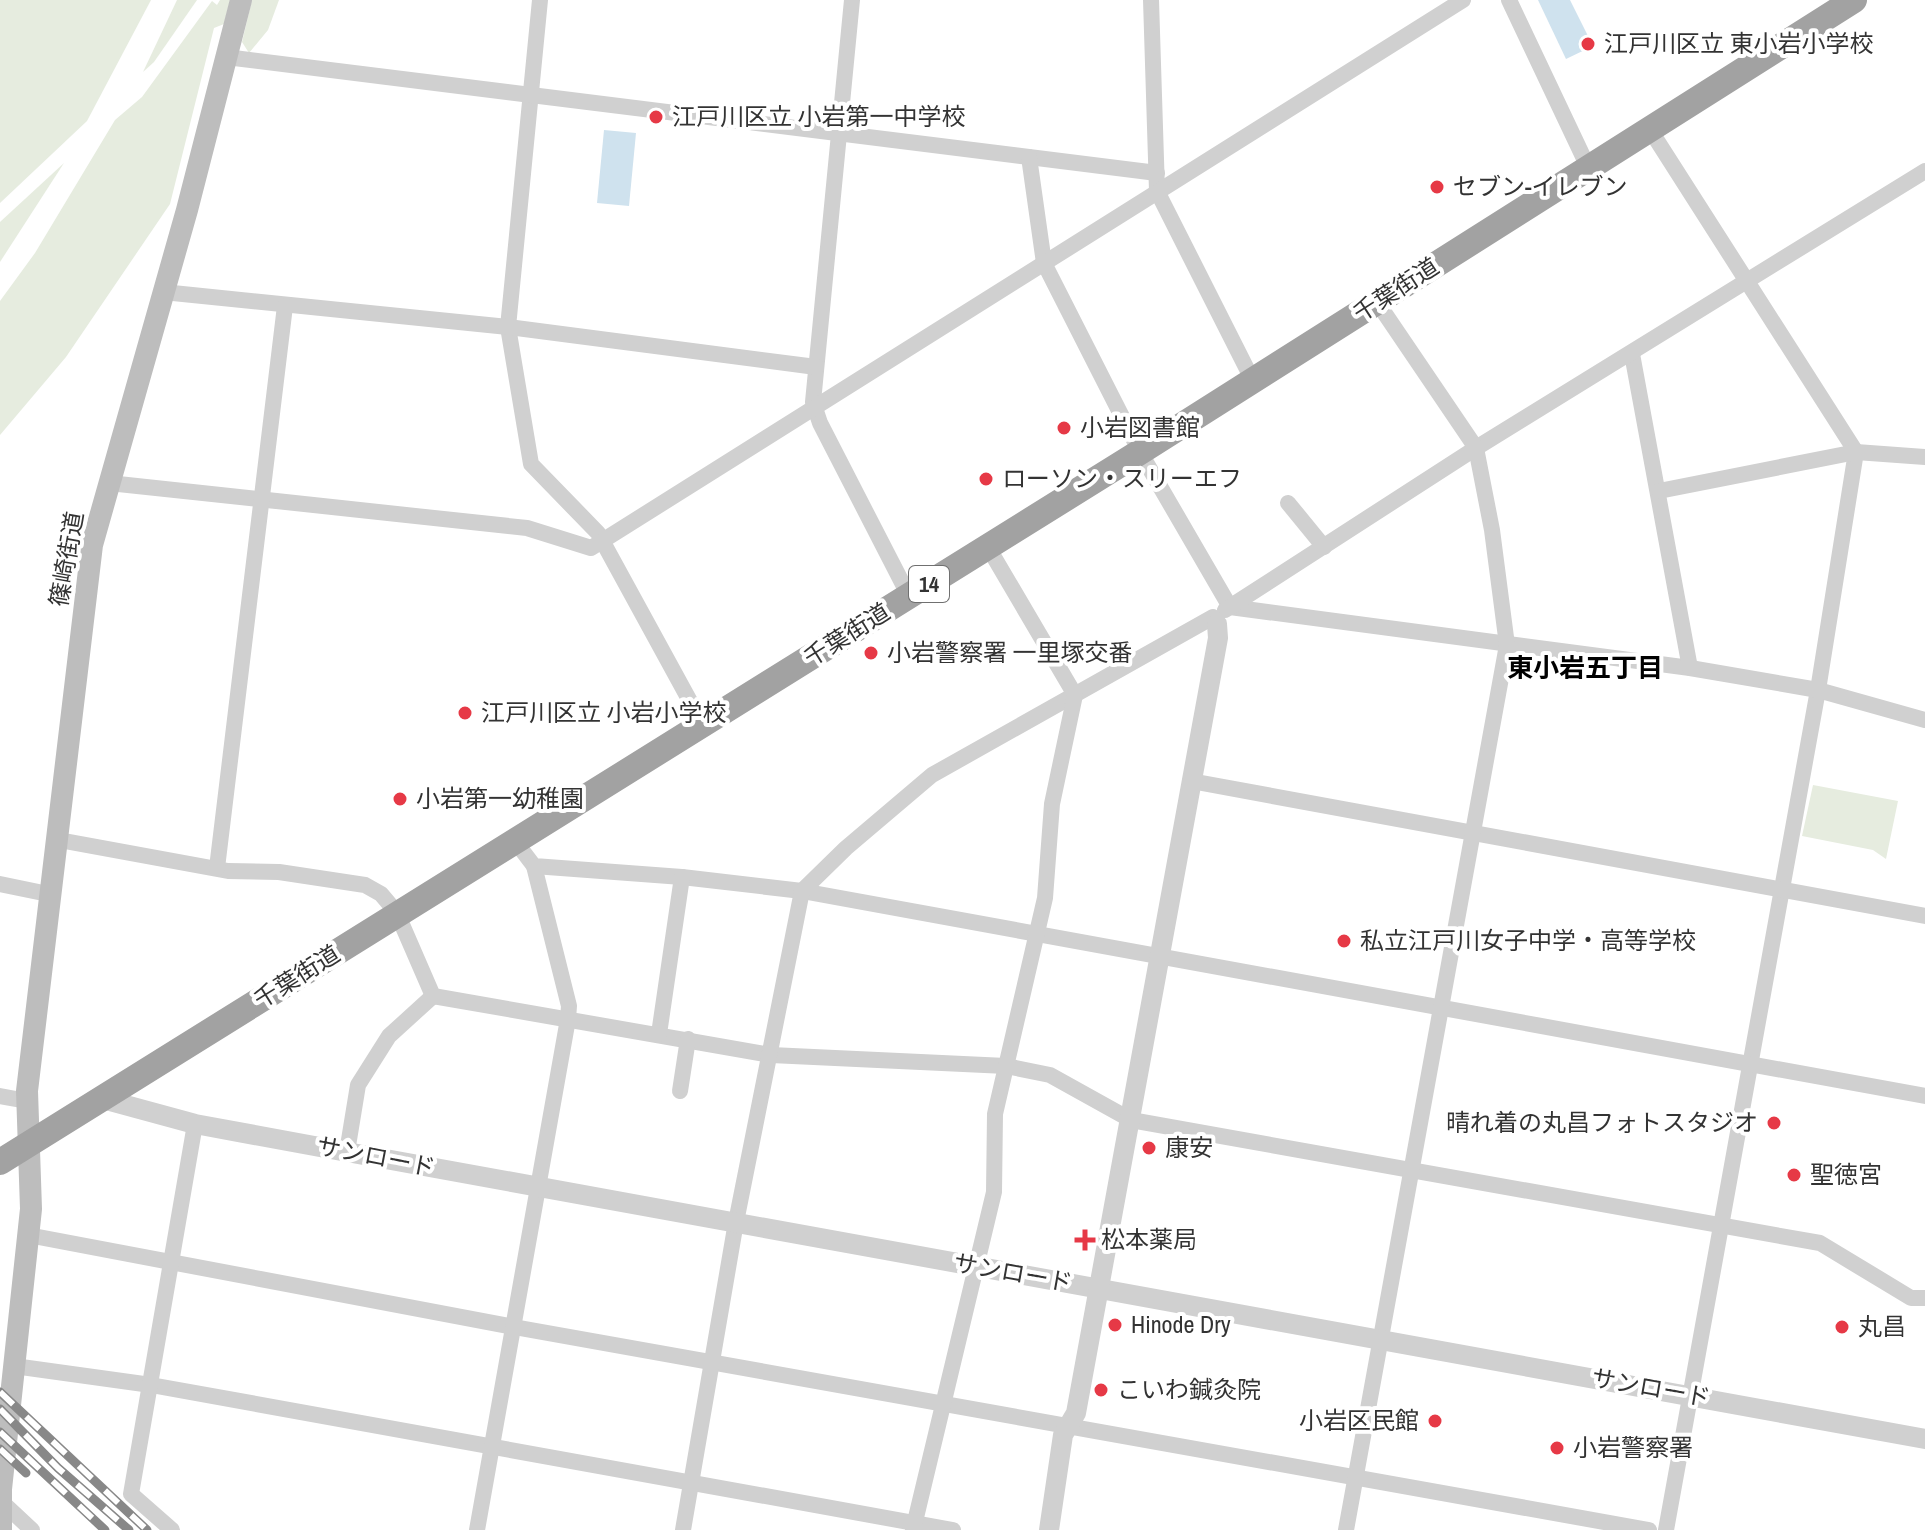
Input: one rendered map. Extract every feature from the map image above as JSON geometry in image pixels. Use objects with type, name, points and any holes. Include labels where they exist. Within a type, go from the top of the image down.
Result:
[{"type":"highway","name":"千葉街道","points":[[0,1162],[1140,452],[1854,0]]},
{"type":"main road","name":"篠崎街道","points":[[1,1530],[1,1493],[31,1209],[27,1101],[92,545],[241,0]]},
{"type":"street","points":[[540,0],[508,327],[531,464],[603,542],[703,725]]},
{"type":"street","points":[[852,0],[814,409],[909,596]]},
{"type":"street","points":[[1151,0],[1157,191],[1253,381]]},
{"type":"street","points":[[109,483],[527,528],[591,548],[1463,0]]},
{"type":"street","points":[[1509,0],[1588,167]]},
{"type":"street","points":[[226,57],[1157,173]]},
{"type":"street","points":[[1649,128],[1856,452],[1818,690],[1666,1530]]},
{"type":"street","points":[[1029,157],[1044,263],[1140,452],[1235,604],[1507,645],[1690,668],[1818,690],[1925,720]]},
{"type":"street","points":[[683,1530],[736,1222],[802,891],[846,848],[932,775],[1215,621],[1235,604],[1476,448],[1925,171]]},
{"type":"street","points":[[163,292],[508,327],[816,367]]},
{"type":"street","points":[[1346,1530],[1414,1170],[1507,645],[1492,530],[1476,448],[1377,302]]},
{"type":"street","points":[[217,868],[285,306]]},
{"type":"street","points":[[1632,354],[1690,668]]},
{"type":"street","points":[[1659,491],[1856,452],[1925,457]]},
{"type":"street","points":[[1288,503],[1324,547]]},
{"type":"street","points":[[914,1526],[994,1192],[995,1114],[1045,898],[1052,804],[1075,695],[988,547]]},
{"type":"street","points":[[1049,1530],[1063,1435],[1076,1413],[1131,1120],[1218,638],[1215,621]]},
{"type":"street","points":[[1191,781],[1925,916]]},
{"type":"street","points":[[59,840],[217,868],[279,872],[365,885],[381,894],[397,913],[433,996]]},
{"type":"street","points":[[477,1530],[569,1006],[534,866],[515,841]]},
{"type":"street","points":[[534,866],[682,877],[802,891],[1925,1096]]},
{"type":"street","points":[[659,1034],[682,877]]},
{"type":"street","points":[[0,884],[53,895]]},
{"type":"street","points":[[433,996],[771,1055],[1006,1066],[1050,1075],[1131,1120],[1820,1243],[1911,1298],[1925,1298]]},
{"type":"street","points":[[347,1152],[358,1085],[389,1036],[433,996]]},
{"type":"street","points":[[680,1091],[688,1039]]},
{"type":"street","points":[[0,1096],[27,1101]]},
{"type":"street","name":"サンロード","points":[[103,1099],[195,1124],[1925,1439]]},
{"type":"street","points":[[172,1530],[131,1494],[195,1124]]},
{"type":"street","points":[[28,1235],[514,1327],[1649,1530]]},
{"type":"street","points":[[14,1366],[151,1385],[692,1482],[914,1526],[953,1530]]},
{"type":"street","points":[[1,1493],[32,1530]]},
{"type":"shaded area","points":[[0,0],[151,0],[87,121],[0,203]]},
{"type":"shaded area","points":[[177,0],[197,0],[154,62],[143,72]]},
{"type":"shaded area","points":[[220,0],[230,0],[224,24],[214,28],[170,204],[66,357],[0,435],[0,301],[35,253],[115,120],[142,97],[212,1],[217,5]]},
{"type":"shaded area","points":[[252,0],[279,0],[268,30],[249,53],[242,42]]},
{"type":"shaded area","points":[[64,163],[0,262],[0,222]]},
{"type":"shaded area","points":[[1813,785],[1898,801],[1886,859],[1873,850],[1802,836]]},
{"type":"water","points":[[1538,0],[1570,0],[1593,46],[1566,59]]},
{"type":"water","points":[[604,130],[636,133],[629,206],[597,203]]},
{"type":"railway","points":[[0,1392],[147,1530]]},
{"type":"railway","points":[[0,1409],[58,1468],[129,1530]]},
{"type":"railway","points":[[0,1432],[105,1530]]},
{"type":"railway","points":[[0,1449],[26,1473]]},
{"type":"place","name":"江戸川区立 東小岩小学校","points":[[1588,44]]},
{"type":"place","name":"江戸川区立 小岩第一中学校","points":[[656,117]]},
{"type":"place","name":"セブン-イレブン","points":[[1437,187]]},
{"type":"place","name":"小岩図書館","points":[[1064,428]]},
{"type":"place","name":"ローソン・スリーエフ","points":[[986,479]]},
{"type":"place","name":"小岩警察署 一里塚交番","points":[[871,653]]},
{"type":"place","name":"江戸川区立 小岩小学校","points":[[465,713]]},
{"type":"place","name":"小岩第一幼稚園","points":[[400,799]]},
{"type":"place","name":"私立江戸川女子中学・高等学校","points":[[1344,941]]},
{"type":"place","name":"晴れ着の丸昌フォトスタジオ","points":[[1774,1123]]},
{"type":"place","name":"康安","points":[[1149,1148]]},
{"type":"place","name":"聖徳宮","points":[[1794,1175]]},
{"type":"place","name":"松本薬局","points":[[1085,1240]]},
{"type":"place","name":"Hinode Dry","points":[[1115,1325]]},
{"type":"place","name":"丸昌","points":[[1842,1327]]},
{"type":"place","name":"こいわ鍼灸院","points":[[1101,1390]]},
{"type":"place","name":"小岩区民館","points":[[1435,1421]]},
{"type":"place","name":"小岩警察署","points":[[1557,1448]]},
{"type":"district","name":"東小岩五丁目","points":[[1585,668]]}]
